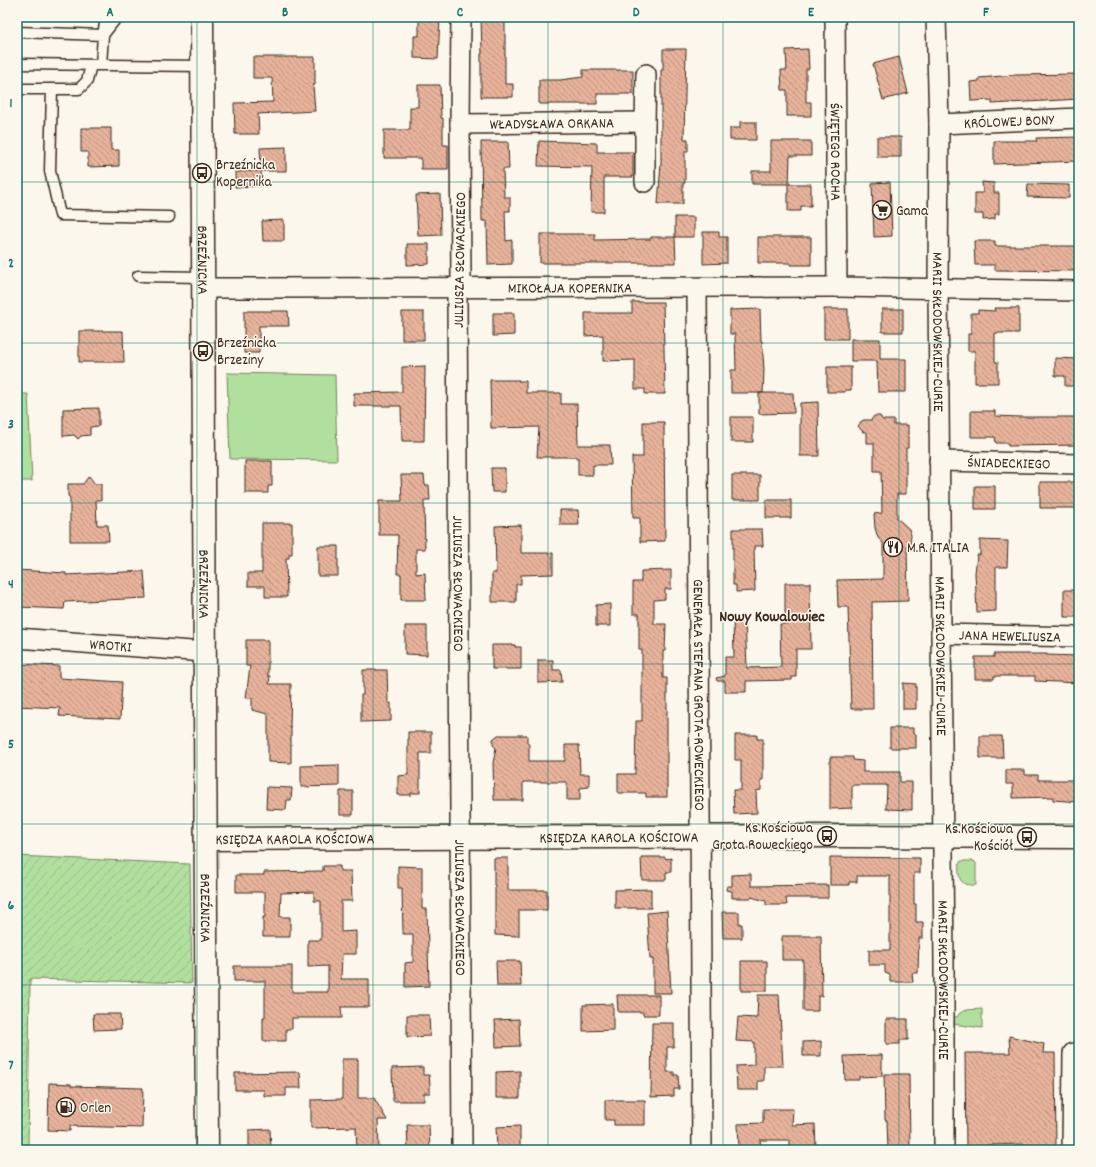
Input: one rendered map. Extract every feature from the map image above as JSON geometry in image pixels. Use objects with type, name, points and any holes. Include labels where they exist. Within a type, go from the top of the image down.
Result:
[{"type":"main road","name":"BRZEŹNICKA","points":[[202,17],[207,1150]]},
{"type":"main road","name":"KSIĘDZA KAROLA KOŚCIOWA","points":[[206,839],[942,836],[1079,837]]},
{"type":"street","name":"JULIUSZA SŁOWACKIEGO","points":[[461,17],[461,280],[457,296],[462,1150]]},
{"type":"street","name":"ŚWIĘTEGO ROCHA","points":[[836,17],[837,287]]},
{"type":"street","name":"MARII SKŁODOWSKIEJ-CURIE","points":[[936,17],[939,124],[938,288],[944,965],[944,1150]]},
{"type":"street","points":[[645,182],[646,74]]},
{"type":"street","name":"KRÓLOWEJ BONY","points":[[939,124],[1079,118]]},
{"type":"street","name":"WŁADYSŁAWA ORKANA","points":[[460,124],[645,122]]},
{"type":"street","name":"MIKOŁAJA KOPERNIKA","points":[[203,282],[459,287],[837,287],[1079,291]]},
{"type":"street","name":"GENERAŁA STEFANA GROTA-ROWECKIEGO","points":[[697,288],[702,1150]]},
{"type":"street","name":"ŚNIADECKIEGO","points":[[939,461],[1079,464]]},
{"type":"street","name":"JANA HEWELIUSZA","points":[[941,634],[1079,637]]},
{"type":"street","name":"WROTKI","points":[[17,638],[206,652]]},
{"type":"street","points":[[1072,1150],[1073,1053]]},
{"type":"lane","points":[[17,89],[82,88],[96,65],[106,17]]},
{"type":"lane","points":[[102,35],[117,17]]},
{"type":"lane","points":[[17,32],[102,35]]},
{"type":"lane","points":[[17,64],[202,66]]},
{"type":"lane","points":[[52,89],[50,171],[60,215],[169,217]]},
{"type":"lane","points":[[138,276],[203,282]]},
{"type":"green space","points":[[227,373],[335,375],[337,460],[230,459]]},
{"type":"green space","points":[[17,394],[28,394],[32,481],[17,481]]},
{"type":"green space","points":[[17,856],[190,864],[192,983],[30,979],[28,1150],[17,1150]]},
{"type":"green space","points":[[961,861],[974,861],[976,863],[976,885],[966,884],[959,877],[959,864]]},
{"type":"green space","points":[[982,1009],[982,1028],[953,1024],[953,1017],[957,1017],[961,1012]]},
{"type":"building","points":[[419,17],[440,17],[438,59],[414,58],[414,36],[419,36]]},
{"type":"building","points":[[481,17],[505,17],[505,84],[513,84],[513,97],[481,97]]},
{"type":"building","points":[[663,49],[686,49],[684,139],[688,139],[688,151],[685,151],[685,183],[683,183],[683,204],[658,204],[661,163],[661,70],[663,70]]},
{"type":"building","points":[[808,49],[809,69],[806,69],[806,102],[811,102],[811,116],[787,116],[787,90],[782,90],[781,70],[787,70],[786,50]]},
{"type":"building","points":[[253,57],[315,57],[315,85],[313,85],[315,111],[258,114],[259,134],[235,134],[234,103],[273,102],[272,78],[253,78]]},
{"type":"building","points":[[899,57],[908,93],[883,100],[873,64]]},
{"type":"building","points":[[583,70],[633,70],[633,94],[597,94],[597,104],[539,104],[539,80],[560,80],[583,77]]},
{"type":"building","points":[[1079,74],[1079,99],[992,104],[992,100],[971,101],[970,82],[979,81],[979,78],[1014,75]]},
{"type":"building","points":[[418,85],[440,85],[441,118],[443,118],[443,145],[448,145],[448,169],[421,169],[421,158],[384,158],[384,130],[410,130],[410,107],[418,107]]},
{"type":"building","points":[[740,122],[756,122],[756,140],[730,140],[730,128],[740,128]]},
{"type":"building","points":[[81,128],[111,128],[111,150],[119,150],[119,166],[88,167],[88,152],[81,152]]},
{"type":"building","points":[[877,137],[901,137],[901,157],[877,157]]},
{"type":"building","points":[[1079,137],[1079,161],[994,164],[994,141],[1037,141],[1036,138]]},
{"type":"building","points":[[539,141],[597,143],[597,152],[633,152],[633,177],[604,177],[604,212],[591,212],[592,167],[538,166]]},
{"type":"building","points":[[771,141],[811,141],[811,156],[790,156],[789,184],[811,184],[811,206],[801,206],[801,211],[788,211],[788,184],[752,184],[752,171],[771,171]]},
{"type":"building","points":[[481,142],[508,142],[509,169],[503,169],[504,197],[510,197],[510,211],[505,211],[506,241],[512,240],[512,264],[488,265],[487,221],[482,221]]},
{"type":"building","points":[[286,147],[286,171],[261,171],[260,148]]},
{"type":"building","points":[[261,171],[262,186],[235,187],[235,172]]},
{"type":"building","name":"Gama","points":[[890,182],[892,236],[874,237],[872,183]]},
{"type":"building","points":[[982,182],[994,183],[994,193],[999,193],[999,214],[995,214],[995,219],[983,220],[983,214],[975,214],[975,193],[983,193]]},
{"type":"building","points":[[1028,184],[1069,185],[1069,198],[1027,197]]},
{"type":"building","points":[[440,194],[441,235],[418,236],[416,195]]},
{"type":"building","points":[[675,217],[694,217],[694,237],[675,237]]},
{"type":"building","points":[[284,220],[284,241],[263,241],[262,221]]},
{"type":"building","points":[[703,232],[719,232],[719,237],[727,237],[727,263],[703,264]]},
{"type":"building","points":[[540,234],[595,234],[595,240],[675,237],[676,263],[540,263]]},
{"type":"building","points":[[758,237],[811,237],[811,265],[790,265],[790,263],[758,263]]},
{"type":"building","points":[[974,241],[995,241],[995,246],[1079,246],[1079,271],[995,270],[995,265],[975,265]]},
{"type":"building","points":[[407,244],[429,244],[429,264],[407,265]]},
{"type":"building","points":[[632,302],[663,302],[665,394],[645,394],[645,389],[635,389],[635,360],[603,361],[603,335],[585,336],[585,313],[632,313]]},
{"type":"building","points":[[994,308],[1019,308],[1019,333],[995,333],[995,362],[998,362],[998,383],[975,383],[975,351],[968,351],[968,334],[971,334],[971,313],[978,313],[978,310],[995,311]]},
{"type":"building","points":[[760,309],[764,370],[763,393],[731,393],[731,370],[736,370],[735,334],[730,334],[730,310]]},
{"type":"building","points":[[824,309],[848,309],[848,339],[824,339]]},
{"type":"building","points":[[882,309],[903,309],[903,332],[882,332]]},
{"type":"building","points":[[244,311],[288,311],[289,326],[259,326],[259,353],[244,353]]},
{"type":"building","points":[[402,312],[424,312],[424,340],[402,340]]},
{"type":"building","points":[[493,313],[514,313],[514,335],[493,336]]},
{"type":"building","points":[[79,331],[123,331],[124,362],[79,362]]},
{"type":"building","points":[[851,339],[880,339],[880,359],[906,359],[906,392],[878,392],[877,361],[851,361]]},
{"type":"building","points":[[1055,358],[1079,359],[1079,386],[1065,386],[1065,376],[1055,376]]},
{"type":"building","points":[[425,366],[424,441],[402,441],[401,406],[354,406],[354,393],[402,392],[402,367]]},
{"type":"building","points":[[827,367],[851,367],[851,390],[845,390],[845,392],[827,392]]},
{"type":"building","points":[[490,380],[526,381],[526,393],[561,393],[561,404],[577,404],[578,445],[610,445],[611,465],[593,465],[593,475],[578,475],[578,457],[537,457],[539,427],[491,428]]},
{"type":"building","points":[[759,393],[793,393],[794,413],[759,414]]},
{"type":"building","points":[[818,402],[819,456],[800,456],[800,403]]},
{"type":"building","points":[[99,408],[99,426],[90,427],[90,435],[81,436],[78,439],[74,435],[63,436],[63,409]]},
{"type":"building","points":[[971,411],[995,411],[995,416],[1079,417],[1079,445],[1008,446],[1008,443],[996,443],[995,437],[971,437]]},
{"type":"building","points":[[874,416],[880,416],[883,420],[894,420],[894,425],[908,425],[908,448],[906,448],[906,494],[897,494],[897,518],[909,529],[911,535],[910,546],[907,546],[908,601],[872,602],[873,709],[851,709],[848,607],[838,607],[837,580],[883,579],[883,543],[878,538],[875,528],[874,514],[882,513],[881,471],[874,471],[874,443],[867,443],[867,432],[863,432],[858,426],[863,420],[871,420]]},
{"type":"building","points":[[731,417],[753,417],[753,442],[731,442]]},
{"type":"building","points":[[643,422],[664,422],[665,541],[640,542],[640,518],[633,518],[632,457],[643,457]]},
{"type":"building","points":[[245,461],[272,461],[272,486],[268,486],[268,493],[245,493]]},
{"type":"building","points":[[491,468],[505,468],[505,492],[492,492]]},
{"type":"building","points":[[401,475],[424,475],[425,485],[429,485],[430,500],[424,500],[425,549],[416,549],[416,574],[425,573],[426,600],[401,600],[401,574],[397,574],[398,535],[379,535],[379,501],[402,501]]},
{"type":"building","points":[[732,475],[760,475],[760,500],[732,500]]},
{"type":"building","points":[[89,476],[95,484],[101,484],[101,500],[96,500],[97,525],[108,525],[109,541],[70,541],[70,498],[68,496],[68,484],[83,484]]},
{"type":"building","points":[[1040,482],[1079,482],[1079,508],[1040,508]]},
{"type":"building","points":[[975,486],[995,486],[995,509],[975,509]]},
{"type":"building","points":[[766,500],[791,500],[791,518],[766,518]]},
{"type":"building","points":[[560,510],[578,510],[579,525],[560,525]]},
{"type":"building","points":[[262,523],[292,523],[292,554],[289,554],[289,558],[286,558],[287,597],[265,597],[265,586],[248,586],[248,573],[262,573]]},
{"type":"building","points":[[521,525],[521,553],[553,553],[553,574],[521,575],[521,584],[516,584],[516,602],[492,602],[492,573],[496,573],[495,526]]},
{"type":"building","points":[[733,529],[762,529],[763,546],[754,546],[755,591],[736,592],[736,585],[733,585]]},
{"type":"building","points":[[980,540],[1008,541],[1007,567],[996,567],[996,611],[977,612],[975,573],[977,555],[980,555]]},
{"type":"building","points":[[318,546],[338,546],[338,576],[318,576]]},
{"type":"building","points":[[17,570],[66,573],[66,575],[144,571],[146,598],[65,602],[64,609],[17,607]]},
{"type":"building","points":[[671,570],[671,589],[665,589],[665,599],[654,600],[654,624],[666,624],[665,651],[663,651],[663,678],[667,678],[667,797],[646,797],[646,793],[618,793],[618,774],[635,774],[636,721],[642,721],[642,650],[639,650],[639,614],[633,614],[633,582],[641,582],[641,571]]},
{"type":"building","points":[[785,583],[810,583],[811,649],[796,649],[796,677],[792,677],[792,680],[746,681],[746,692],[725,692],[725,681],[717,681],[716,678],[725,676],[725,657],[734,657],[733,618],[745,618],[747,668],[781,667],[780,624],[785,624]]},
{"type":"building","points":[[1064,590],[1079,590],[1079,617],[1064,617]]},
{"type":"building","points":[[610,604],[610,626],[596,626],[596,605]]},
{"type":"building","points":[[405,626],[427,626],[427,655],[405,654]]},
{"type":"building","points":[[246,640],[268,640],[269,684],[291,684],[291,763],[268,762],[268,714],[252,710],[252,698],[246,698],[250,666],[246,666]]},
{"type":"building","points":[[492,645],[515,645],[515,647],[521,647],[521,669],[492,669]]},
{"type":"building","points":[[994,654],[1047,654],[1079,656],[1079,683],[1035,681],[1035,676],[994,676],[994,679],[975,679],[975,657],[994,657]]},
{"type":"building","points":[[538,660],[553,660],[553,670],[561,670],[562,682],[538,683]]},
{"type":"building","points":[[17,664],[59,666],[59,678],[122,682],[120,719],[59,716],[60,708],[17,706]]},
{"type":"building","points":[[363,670],[387,670],[388,703],[391,703],[391,721],[361,722]]},
{"type":"building","points":[[903,683],[916,684],[916,709],[903,709]]},
{"type":"building","points":[[890,728],[913,728],[913,734],[916,734],[916,748],[890,748]]},
{"type":"building","points":[[408,732],[431,732],[431,753],[420,753],[420,793],[398,795],[398,776],[408,775]]},
{"type":"building","points":[[498,735],[527,735],[527,742],[529,745],[529,761],[565,761],[565,745],[579,745],[580,774],[589,774],[589,787],[580,788],[580,800],[567,800],[567,782],[523,782],[523,800],[494,800],[493,763],[496,748],[493,745],[493,739]]},
{"type":"building","points":[[735,735],[757,735],[757,739],[763,739],[763,780],[761,780],[761,790],[756,791],[757,813],[734,814],[733,790],[741,790],[741,760],[735,760]]},
{"type":"building","points":[[980,736],[1002,736],[1003,758],[980,758]]},
{"type":"building","points":[[830,757],[853,757],[853,760],[863,761],[863,772],[900,772],[900,782],[912,782],[912,810],[886,809],[887,785],[852,785],[852,808],[830,809]]},
{"type":"building","points":[[339,765],[339,786],[301,787],[301,766]]},
{"type":"building","points":[[1006,770],[1025,770],[1025,775],[1038,775],[1038,780],[1079,780],[1079,802],[1053,800],[1053,797],[1013,798],[1013,784],[1006,784]]},
{"type":"building","points":[[267,787],[292,788],[291,800],[287,800],[286,810],[266,809]]},
{"type":"building","points":[[340,791],[353,791],[353,815],[340,815]]},
{"type":"building","points":[[641,857],[671,858],[671,872],[666,872],[666,880],[642,880]]},
{"type":"building","points":[[830,857],[920,858],[920,873],[914,873],[914,904],[916,904],[916,922],[923,922],[923,938],[919,938],[918,973],[912,973],[913,982],[890,982],[890,975],[885,973],[885,965],[869,965],[869,950],[890,950],[890,876],[857,876],[857,882],[849,882],[849,885],[830,885]]},
{"type":"building","points":[[494,858],[508,858],[508,890],[547,890],[547,910],[519,910],[519,936],[495,935]]},
{"type":"building","points":[[323,866],[340,866],[340,871],[351,871],[352,901],[341,901],[341,932],[356,931],[356,954],[342,954],[341,979],[369,979],[369,1007],[341,1007],[342,1018],[292,1018],[292,1029],[286,1029],[286,1041],[263,1041],[265,981],[234,981],[234,966],[292,966],[292,992],[328,992],[328,966],[308,967],[308,940],[321,940],[321,901],[314,901],[314,892],[281,893],[280,917],[290,917],[290,937],[263,937],[265,892],[236,892],[236,875],[264,875],[264,872],[323,871]]},
{"type":"building","points":[[398,866],[422,867],[422,909],[427,909],[429,986],[405,987],[405,963],[413,962],[413,934],[403,934],[402,888],[398,888]]},
{"type":"building","points":[[751,874],[751,886],[828,885],[828,898],[786,898],[787,905],[766,905],[766,901],[751,897],[732,898],[732,891],[726,890],[727,886],[732,886],[732,875]]},
{"type":"building","points":[[651,889],[651,908],[615,908],[615,890]]},
{"type":"building","points":[[667,911],[671,993],[653,993],[653,959],[650,959],[647,913]]},
{"type":"building","points":[[722,912],[739,912],[739,924],[742,924],[742,938],[723,938]]},
{"type":"building","points":[[782,936],[821,936],[822,996],[818,996],[818,1011],[803,1011],[803,960],[782,960]]},
{"type":"building","points":[[496,961],[520,961],[521,986],[497,986]]},
{"type":"building","points":[[741,961],[767,961],[767,991],[741,991]]},
{"type":"building","points":[[617,995],[659,995],[659,1015],[643,1015],[643,1012],[618,1012]]},
{"type":"building","points":[[758,995],[779,995],[783,1066],[764,1066],[764,1081],[758,1081],[758,1090],[737,1090],[736,1066],[754,1065],[754,1042],[736,1041],[738,1017],[757,1018]]},
{"type":"building","points":[[613,1004],[613,1030],[583,1031],[583,1005]]},
{"type":"building","points":[[93,1014],[120,1014],[121,1029],[94,1030]]},
{"type":"building","points":[[407,1015],[429,1015],[430,1036],[407,1037]]},
{"type":"building","points":[[519,1019],[520,1046],[496,1047],[495,1020]]},
{"type":"building","points":[[886,1019],[908,1019],[908,1040],[900,1040],[900,1044],[886,1044]]},
{"type":"building","points":[[652,1023],[674,1023],[674,1047],[667,1047],[667,1072],[674,1072],[674,1075],[678,1075],[679,1089],[674,1089],[674,1096],[651,1097]]},
{"type":"building","points":[[1009,1036],[1044,1044],[1043,1053],[1055,1053],[1056,1148],[1025,1149],[1025,1144],[987,1145],[987,1149],[966,1150],[965,1053],[1010,1053]]},
{"type":"building","points":[[821,1041],[821,1056],[803,1056],[803,1042]]},
{"type":"building","points":[[882,1055],[882,1076],[859,1077],[859,1080],[845,1080],[844,1056]]},
{"type":"building","points":[[342,1059],[358,1059],[358,1098],[374,1098],[387,1120],[378,1120],[379,1150],[357,1150],[356,1127],[311,1128],[311,1100],[342,1099]]},
{"type":"building","points":[[423,1067],[423,1075],[429,1075],[430,1085],[430,1093],[424,1093],[424,1101],[393,1101],[392,1068]]},
{"type":"building","points":[[520,1071],[520,1098],[496,1098],[496,1072]]},
{"type":"building","points":[[300,1072],[301,1088],[286,1088],[286,1096],[264,1096],[264,1090],[235,1090],[235,1073]]},
{"type":"building","points":[[884,1074],[909,1074],[910,1149],[888,1150],[887,1120],[885,1120]]},
{"type":"building","points":[[49,1083],[71,1084],[71,1086],[143,1088],[142,1128],[70,1126],[70,1131],[48,1130]]},
{"type":"building","points":[[605,1100],[645,1100],[645,1125],[614,1125],[614,1120],[605,1120]]},
{"type":"building","points":[[763,1109],[793,1109],[792,1125],[815,1124],[816,1148],[789,1148],[789,1140],[760,1140],[761,1148],[739,1149],[738,1124],[763,1123]]},
{"type":"building","points":[[407,1125],[429,1125],[430,1150],[408,1150]]},
{"type":"building","points":[[520,1126],[520,1150],[497,1150],[496,1127]]},
{"type":"building","points":[[270,1129],[271,1150],[249,1150],[249,1130]]},
{"type":"place","name":"Brzeźnicka Kopernika","points":[[202,173]]},
{"type":"place","name":"Gama","points":[[882,210]]},
{"type":"place","name":"Brzeźnicka Brzeziny","points":[[203,351]]},
{"type":"place","name":"M.R. ITALIA","points":[[893,547]]},
{"type":"place","name":"Ks.Kościowa Grota Roweckiego","points":[[827,836]]},
{"type":"place","name":"Ks.Kościowa Kościół","points":[[1027,837]]},
{"type":"place","name":"Orlen","points":[[66,1107]]},
{"type":"district","name":"Nowy Kowalowiec","points":[[772,615]]}]
